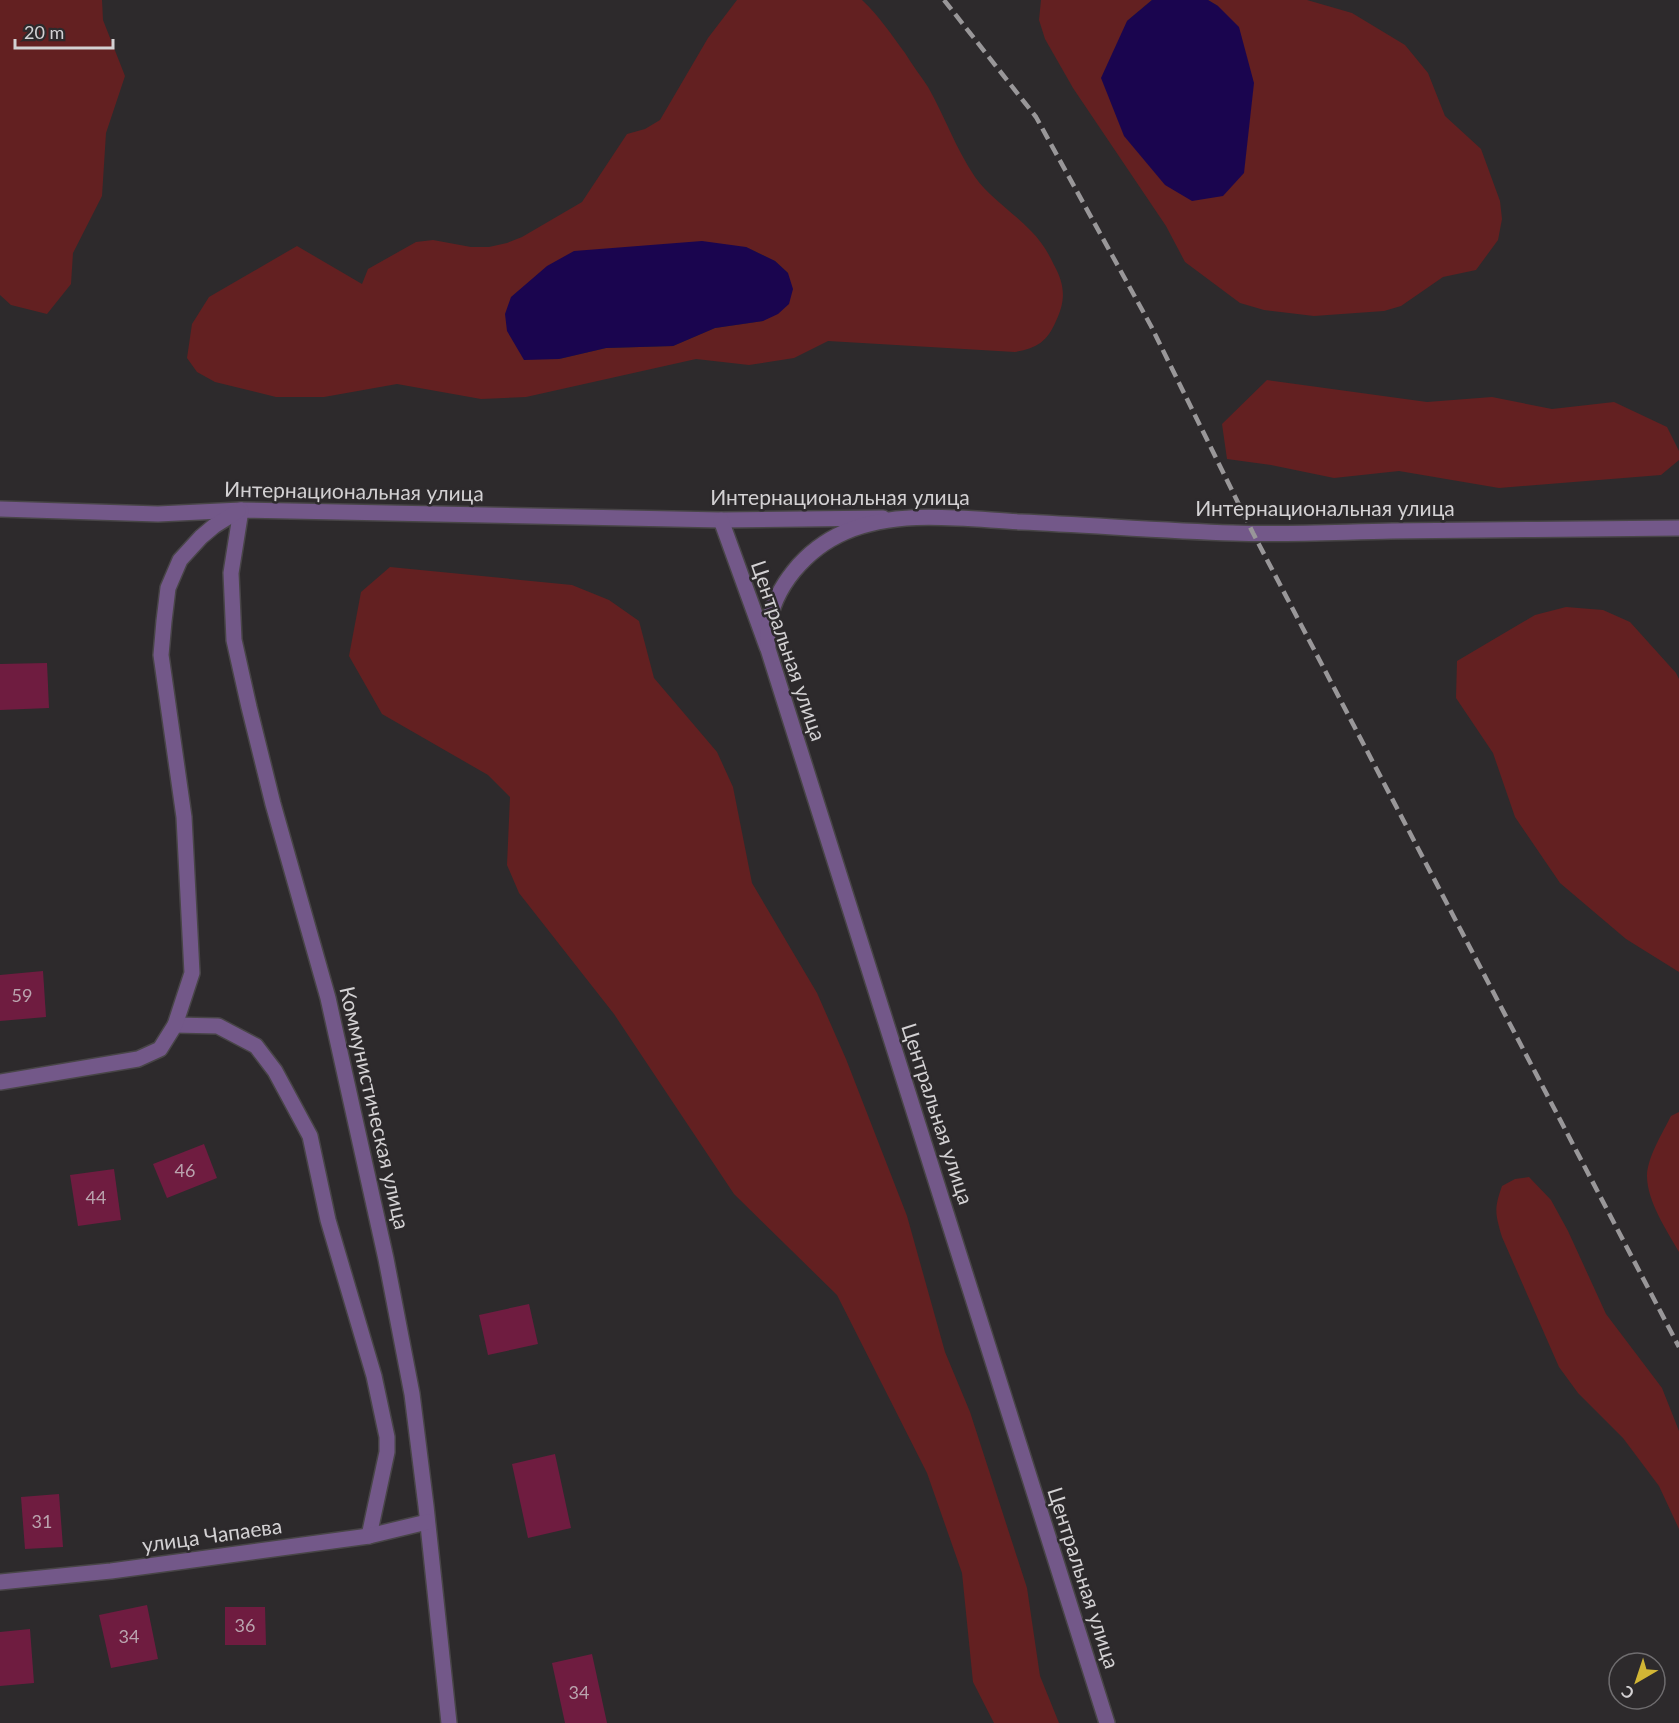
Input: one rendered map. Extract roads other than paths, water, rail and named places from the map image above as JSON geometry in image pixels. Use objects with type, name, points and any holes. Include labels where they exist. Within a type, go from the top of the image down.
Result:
[{"type":"street","name":"Интернациональная улица","points":[[0,509],[158,514],[241,510],[721,520],[904,517],[1243,533],[1679,528]]},
{"type":"street","points":[[0,1082],[138,1059],[160,1049],[175,1025],[192,973],[184,817],[161,655],[168,588],[180,560],[201,537],[214,526],[241,510]]},
{"type":"street","name":"Коммунистическая улица","points":[[241,510],[231,573],[234,640],[273,804],[328,998],[381,1237],[412,1394],[449,1723]]},
{"type":"street","points":[[768,649],[768,629],[776,602],[787,580],[798,566],[828,541],[846,532],[904,517]]},
{"type":"street","name":"Центральная улица","points":[[721,520],[768,649],[1107,1723]]},
{"type":"street","points":[[175,1025],[218,1026],[256,1046],[275,1071],[309,1136],[328,1220],[374,1376],[387,1437],[387,1452],[369,1536]]},
{"type":"street","name":"улица Чапаева","points":[[0,1582],[111,1571],[369,1536],[427,1522]]},
{"type":"railway","points":[[944,0],[1036,117],[1151,326],[1253,533],[1679,1347]]}]
